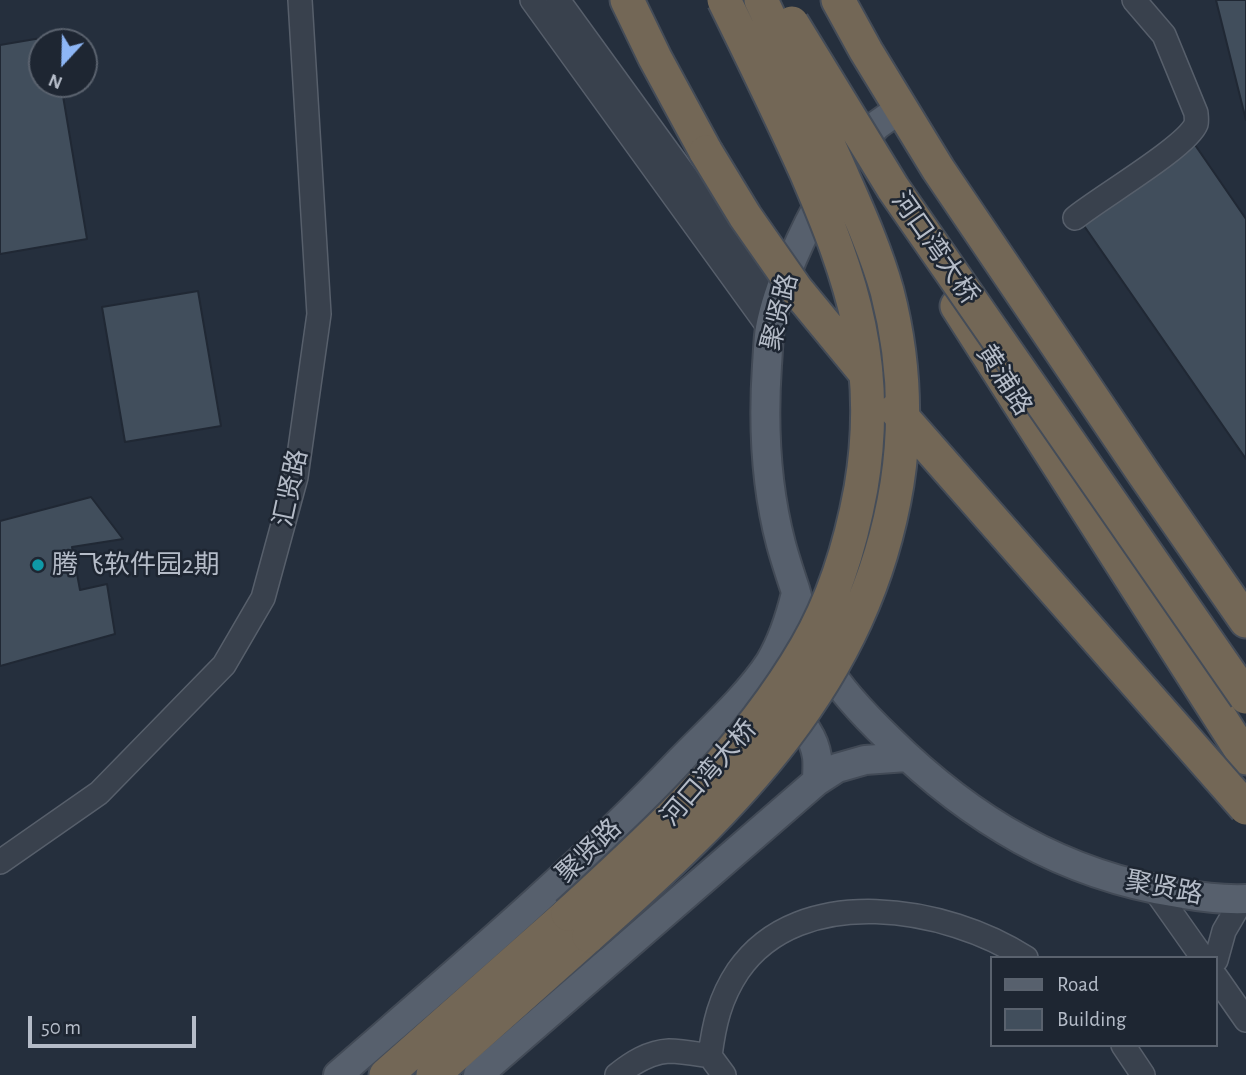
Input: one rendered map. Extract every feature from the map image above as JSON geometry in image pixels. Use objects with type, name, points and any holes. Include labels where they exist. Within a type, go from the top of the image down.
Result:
[{"type":"highway","points":[[627,0],[654,58],[706,152],[745,216],[796,289],[929,449],[1246,808]]},
{"type":"highway","name":"河口湾大桥","points":[[433,1075],[579,925],[718,769],[772,699],[807,646],[845,558],[855,519],[868,424],[866,371],[859,326],[846,275],[827,220],[724,0]]},
{"type":"highway","name":"河口湾大桥","points":[[386,1075],[579,925],[645,885],[742,789],[803,713],[826,677],[847,640],[880,559],[892,515],[902,428],[901,378],[896,333],[887,291],[855,204],[762,0]]},
{"type":"highway","name":"黄浦路","points":[[762,0],[1246,758]]},
{"type":"highway","name":"河口湾大桥","points":[[778,0],[893,188],[1246,696]]},
{"type":"highway","points":[[838,0],[938,169],[1246,621]]},
{"type":"main road","name":"聚贤路","points":[[901,108],[877,125],[855,148],[817,207],[794,257],[770,329],[765,386],[766,445],[771,492],[780,542],[806,628],[824,663],[862,712],[907,757],[947,791],[997,827],[1038,850],[1102,876],[1155,890],[1202,897],[1244,899]]},
{"type":"main road","name":"聚贤路","points":[[338,1075],[549,890],[652,791],[750,688],[782,640],[790,621],[796,593]]},
{"type":"main road","points":[[750,688],[777,700],[803,725],[810,735],[817,757],[817,781]]},
{"type":"main road","points":[[478,1075],[817,781],[837,768],[865,760],[907,757]]},
{"type":"street","name":"汇贤路","points":[[0,862],[99,793],[224,665],[263,598],[296,477],[319,314],[300,0]]},
{"type":"street","points":[[532,0],[770,329]]},
{"type":"street","points":[[558,0],[777,302]]},
{"type":"street","points":[[1075,218],[1158,160],[1196,124],[1196,113],[1164,35],[1133,0]]},
{"type":"street","points":[[1155,890],[1202,956]]},
{"type":"street","points":[[1218,965],[1224,930],[1244,899]]},
{"type":"street","points":[[724,1075],[710,1056],[714,1025],[725,994],[739,969],[759,947],[787,929],[824,916],[872,911],[919,915],[968,928],[1023,956]]},
{"type":"street","points":[[1218,973],[1246,1020]]},
{"type":"street","points":[[1124,1047],[1143,1075]]},
{"type":"street","points":[[617,1075],[648,1056],[669,1051],[710,1056]]},
{"type":"building","points":[[1216,0],[1246,0],[1246,120]]},
{"type":"building","points":[[28,40],[28,98],[63,98],[87,239],[0,254],[0,45]]},
{"type":"building","points":[[1193,142],[1246,219],[1246,459],[1080,220]]},
{"type":"building","points":[[198,291],[221,426],[125,442],[102,307]]},
{"type":"building","name":"腾飞软件园2期","points":[[91,497],[123,539],[72,547],[80,590],[107,584],[115,634],[0,666],[0,521]]},
{"type":"place","name":"腾飞软件园2期","points":[[38,565]]}]
